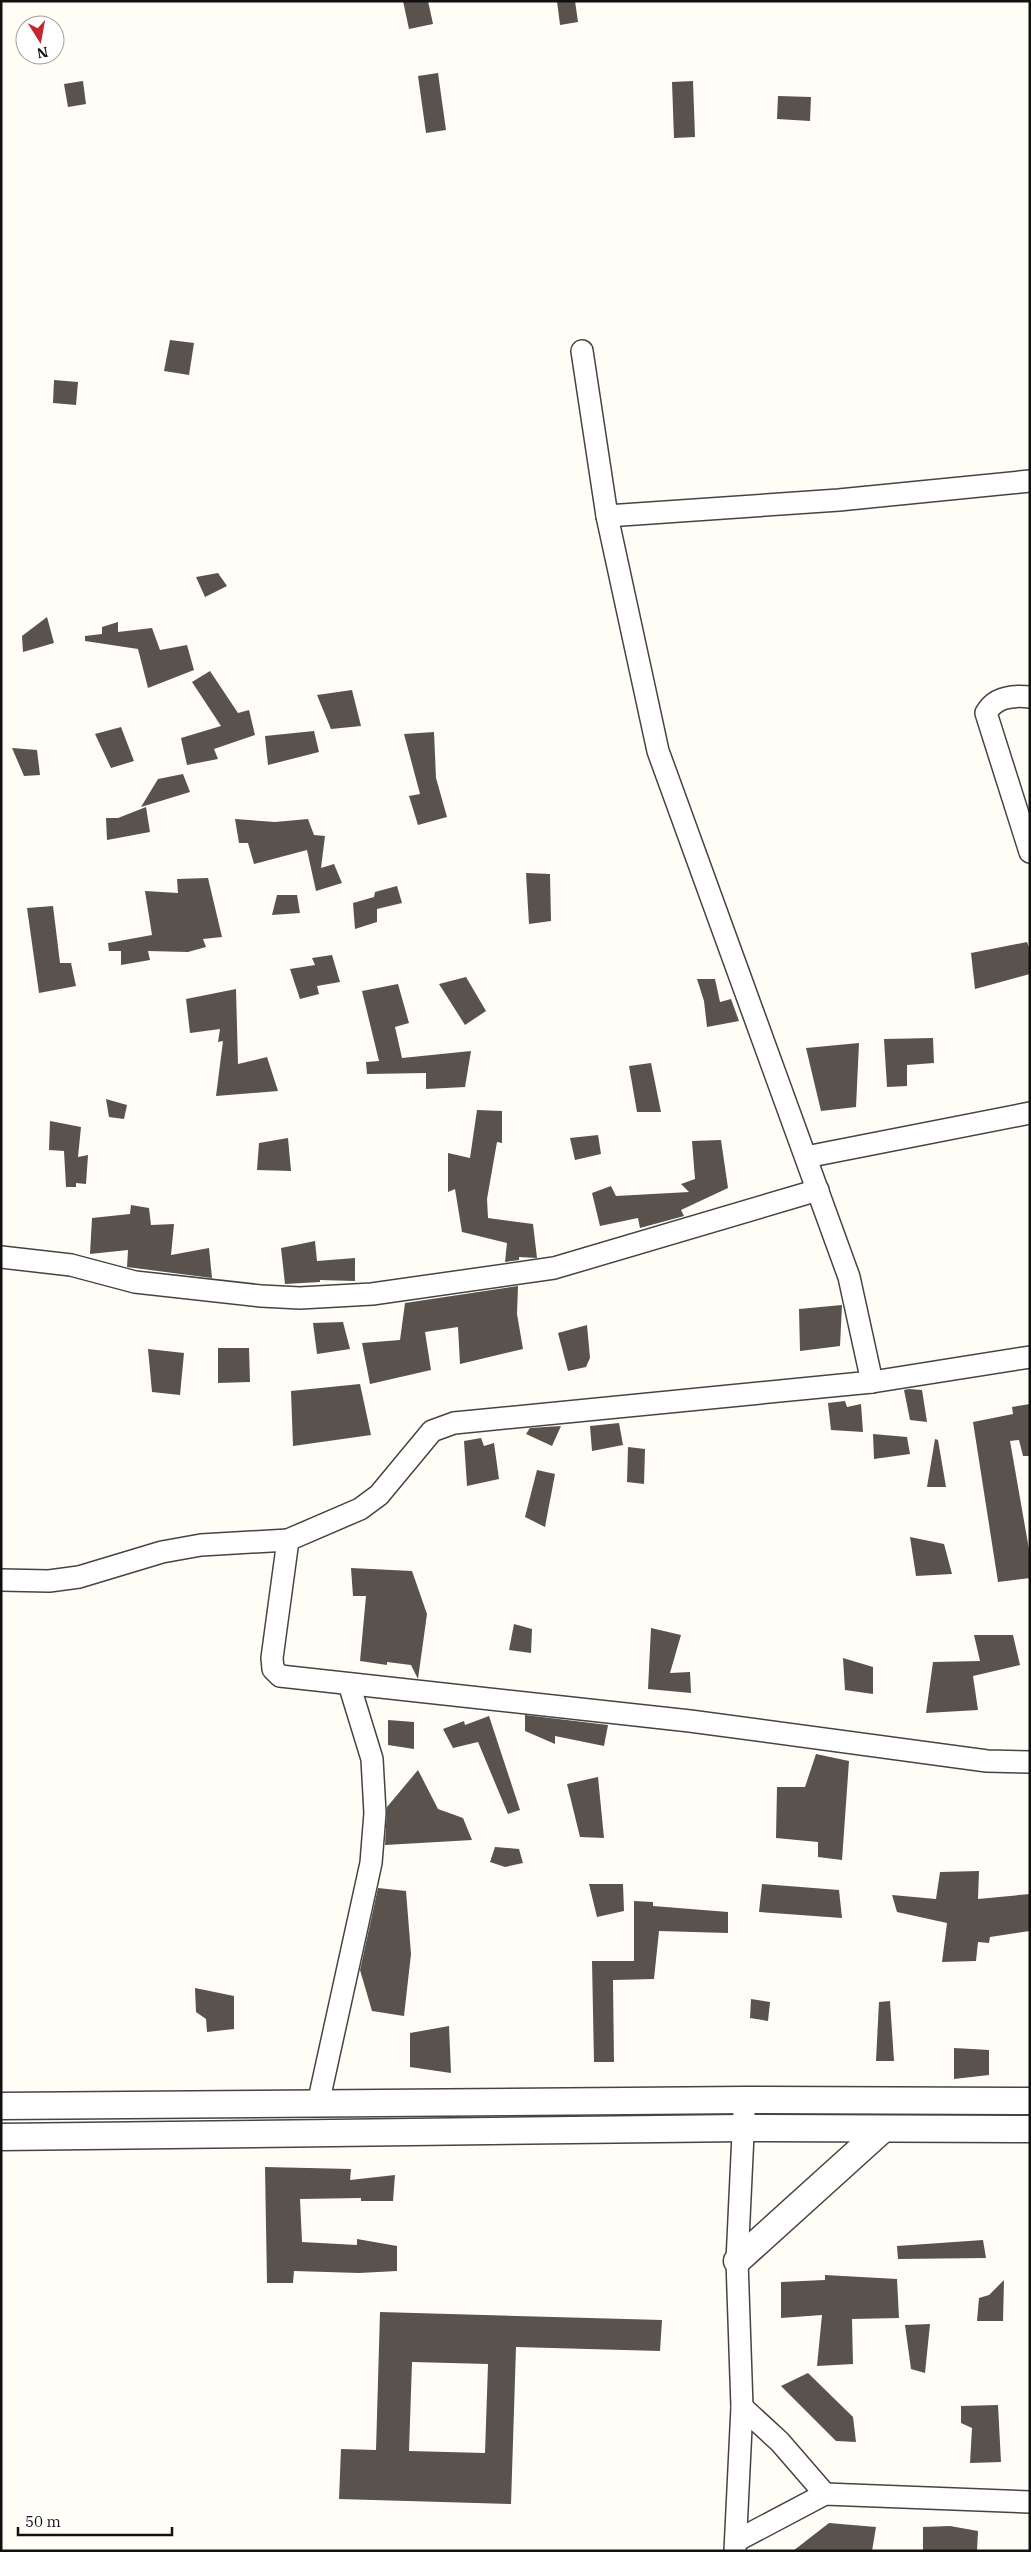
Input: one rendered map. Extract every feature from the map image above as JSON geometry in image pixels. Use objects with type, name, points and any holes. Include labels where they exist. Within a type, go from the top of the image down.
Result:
[{"type":"street","points":[[582,351],[607,516],[658,751],[849,1277],[872,1382]]},
{"type":"street","points":[[607,516],[839,500],[1030,481]]},
{"type":"street","points":[[1030,697],[1004,698],[991,703],[986,713],[1030,852]]},
{"type":"street","points":[[806,1157],[1030,1113]]},
{"type":"street","points":[[1,1257],[71,1265],[135,1282],[261,1296],[300,1298],[372,1294],[554,1268],[818,1190]]},
{"type":"street","points":[[1,1580],[49,1581],[79,1577],[162,1552],[201,1545],[288,1540],[360,1509],[379,1495],[432,1431],[454,1423],[872,1382],[1030,1357]]},
{"type":"street","points":[[288,1540],[272,1658],[273,1669],[280,1676],[690,1721],[987,1761],[1030,1762]]},
{"type":"street","points":[[318,2104],[372,1855],[375,1813],[372,1759],[350,1684]]},
{"type":"street","points":[[735,2546],[742,2407],[737,2261],[745,2100]]},
{"type":"street","points":[[1,2106],[745,2100],[1030,2100]]},
{"type":"street","points":[[183,2134],[184,2104]]},
{"type":"street","points":[[1,2137],[743,2128],[1030,2129]]},
{"type":"street","points":[[737,2261],[883,2128]]},
{"type":"street","points":[[742,2407],[780,2442],[825,2494]]},
{"type":"street","points":[[735,2546],[825,2494],[1030,2502]]},
{"type":"building","points":[[403,1],[428,1],[433,24],[409,29]]},
{"type":"building","points":[[557,1],[575,1],[578,22],[560,25]]},
{"type":"building","points":[[438,73],[446,130],[426,133],[418,76]]},
{"type":"building","points":[[83,81],[86,104],[68,107],[64,84]]},
{"type":"building","points":[[693,81],[695,137],[674,138],[672,82]]},
{"type":"building","points":[[778,96],[811,97],[810,121],[777,119]]},
{"type":"building","points":[[170,340],[194,343],[189,375],[164,371]]},
{"type":"building","points":[[54,380],[78,382],[76,405],[53,403]]},
{"type":"building","points":[[218,573],[227,586],[205,597],[196,577]]},
{"type":"building","points":[[47,617],[54,643],[23,652],[22,636]]},
{"type":"building","points":[[118,622],[118,632],[152,628],[160,650],[187,645],[194,670],[148,688],[138,649],[85,641],[85,636],[102,634],[102,627]]},
{"type":"building","points":[[210,671],[238,713],[249,710],[255,735],[214,749],[218,759],[187,765],[181,738],[221,726],[192,682]]},
{"type":"building","points":[[352,690],[361,726],[331,729],[317,695]]},
{"type":"building","points":[[121,727],[134,761],[111,768],[95,734]]},
{"type":"building","points":[[314,731],[319,752],[268,765],[265,736]]},
{"type":"building","points":[[434,732],[436,778],[447,817],[418,825],[409,796],[420,794],[404,734]]},
{"type":"building","points":[[12,748],[37,750],[40,775],[24,776]]},
{"type":"building","points":[[183,774],[190,792],[141,807],[158,779]]},
{"type":"building","points":[[146,807],[150,832],[107,840],[106,818],[118,818]]},
{"type":"building","points":[[235,819],[275,822],[308,819],[314,835],[325,836],[321,868],[334,864],[342,883],[316,891],[307,850],[254,864],[248,843],[239,843]]},
{"type":"building","points":[[526,873],[550,874],[551,921],[529,924]]},
{"type":"building","points":[[208,878],[222,937],[203,939],[206,947],[188,952],[148,951],[150,960],[121,965],[121,951],[109,951],[108,943],[152,935],[145,891],[178,893],[177,879]]},
{"type":"building","points":[[397,886],[402,903],[377,909],[377,922],[355,929],[353,903],[374,897],[375,892]]},
{"type":"building","points":[[277,895],[297,895],[300,913],[272,915]]},
{"type":"building","points":[[53,906],[60,963],[71,963],[76,986],[39,993],[27,908]]},
{"type":"building","points":[[1027,942],[1030,950],[1030,974],[975,989],[971,953]]},
{"type":"building","points":[[332,955],[340,982],[317,986],[319,994],[300,999],[290,969],[315,965],[312,958]]},
{"type":"building","points":[[466,977],[486,1011],[465,1025],[439,984]]},
{"type":"building","points":[[697,979],[715,979],[720,1002],[731,999],[739,1021],[707,1027],[704,1001]]},
{"type":"building","points":[[398,984],[409,1023],[395,1027],[402,1058],[471,1051],[465,1087],[426,1089],[426,1073],[367,1074],[366,1062],[379,1061],[362,991]]},
{"type":"building","points":[[236,989],[238,1064],[267,1057],[278,1091],[216,1096],[223,1041],[218,1042],[220,1029],[190,1033],[186,999]]},
{"type":"building","points":[[933,1038],[934,1063],[907,1065],[907,1086],[887,1087],[884,1039]]},
{"type":"building","points":[[859,1043],[856,1107],[821,1111],[806,1048]]},
{"type":"building","points":[[651,1063],[661,1112],[637,1112],[629,1066]]},
{"type":"building","points":[[106,1099],[127,1105],[124,1119],[109,1117]]},
{"type":"building","points":[[477,1110],[502,1111],[502,1143],[497,1142],[487,1199],[488,1218],[533,1224],[537,1258],[519,1257],[519,1260],[505,1262],[507,1243],[462,1232],[455,1189],[448,1192],[448,1153],[470,1158]]},
{"type":"building","points":[[50,1121],[81,1127],[78,1157],[88,1155],[86,1184],[76,1183],[76,1187],[66,1187],[64,1151],[49,1150]]},
{"type":"building","points":[[598,1135],[601,1154],[575,1160],[570,1138]]},
{"type":"building","points":[[288,1138],[291,1171],[257,1170],[259,1143]]},
{"type":"building","points":[[721,1140],[728,1188],[681,1210],[684,1216],[640,1228],[638,1218],[600,1226],[592,1193],[611,1186],[616,1196],[689,1192],[681,1184],[695,1179],[692,1141]]},
{"type":"building","points":[[131,1205],[149,1208],[151,1225],[174,1224],[171,1255],[209,1248],[212,1278],[127,1267],[128,1250],[90,1254],[92,1218],[130,1214]]},
{"type":"building","points":[[315,1241],[317,1261],[355,1258],[355,1281],[320,1280],[320,1282],[285,1284],[281,1248]]},
{"type":"building","points":[[518,1286],[517,1314],[523,1349],[460,1364],[458,1327],[425,1332],[431,1370],[370,1384],[362,1343],[400,1340],[405,1303]]},
{"type":"building","points":[[842,1305],[840,1346],[800,1351],[799,1309]]},
{"type":"building","points":[[343,1322],[350,1349],[317,1354],[313,1323]]},
{"type":"building","points":[[587,1325],[590,1358],[586,1367],[568,1371],[558,1333]]},
{"type":"building","points":[[218,1348],[249,1348],[250,1382],[218,1383]]},
{"type":"building","points":[[148,1349],[184,1353],[180,1395],[152,1392]]},
{"type":"building","points":[[360,1384],[371,1435],[293,1446],[291,1391]]},
{"type":"building","points":[[904,1390],[922,1390],[927,1422],[910,1420]]},
{"type":"building","points":[[845,1401],[847,1407],[861,1404],[863,1432],[831,1430],[828,1403]]},
{"type":"building","points":[[1030,1404],[1030,1456],[1023,1456],[1019,1440],[1010,1441],[1030,1555],[1030,1578],[998,1582],[973,1422],[1013,1414],[1012,1407]]},
{"type":"building","points":[[619,1423],[623,1445],[592,1451],[590,1426]]},
{"type":"building","points":[[561,1426],[552,1446],[526,1434],[530,1428]]},
{"type":"building","points":[[873,1434],[907,1437],[910,1454],[874,1459]]},
{"type":"building","points":[[481,1438],[484,1446],[494,1443],[499,1479],[467,1486],[464,1441]]},
{"type":"building","points":[[935,1439],[938,1440],[946,1487],[927,1487]]},
{"type":"building","points":[[628,1447],[645,1449],[644,1484],[627,1482]]},
{"type":"building","points":[[537,1470],[555,1474],[545,1527],[525,1517]]},
{"type":"building","points":[[910,1537],[944,1544],[952,1574],[916,1576]]},
{"type":"building","points":[[351,1568],[412,1571],[427,1614],[418,1679],[411,1665],[387,1662],[387,1665],[360,1661],[366,1596],[353,1596]]},
{"type":"building","points":[[514,1624],[532,1629],[531,1653],[509,1650]]},
{"type":"building","points":[[651,1628],[681,1635],[670,1673],[690,1672],[691,1693],[648,1689]]},
{"type":"building","points":[[974,1635],[1013,1635],[1020,1665],[973,1676],[978,1710],[926,1713],[933,1662],[980,1661]]},
{"type":"building","points":[[843,1658],[873,1667],[873,1694],[845,1690]]},
{"type":"building","points":[[525,1715],[608,1725],[604,1746],[555,1736],[555,1744],[525,1731]]},
{"type":"building","points":[[489,1716],[520,1810],[508,1814],[478,1742],[453,1748],[443,1729],[464,1721],[465,1725]]},
{"type":"building","points":[[388,1720],[414,1722],[414,1749],[388,1745]]},
{"type":"building","points":[[816,1754],[849,1761],[842,1860],[818,1857],[818,1842],[776,1838],[777,1787],[805,1787]]},
{"type":"building","points":[[418,1770],[438,1809],[463,1818],[472,1840],[385,1845],[387,1807]]},
{"type":"building","points":[[598,1777],[604,1838],[580,1837],[567,1784]]},
{"type":"building","points":[[495,1847],[519,1849],[523,1863],[505,1867],[490,1862]]},
{"type":"building","points":[[979,1871],[978,1899],[1030,1894],[1030,1931],[990,1937],[989,1943],[978,1942],[976,1961],[942,1962],[947,1923],[897,1912],[892,1895],[936,1899],[940,1872]]},
{"type":"building","points":[[589,1884],[623,1884],[624,1911],[597,1917]]},
{"type":"building","points":[[762,1884],[839,1890],[842,1918],[759,1912]]},
{"type":"building","points":[[378,1888],[406,1891],[411,1954],[404,2016],[372,2011],[360,1970]]},
{"type":"building","points":[[634,1901],[653,1902],[653,1906],[728,1912],[728,1933],[659,1931],[654,1979],[613,1980],[614,2062],[594,2062],[592,1961],[634,1961]]},
{"type":"building","points":[[195,1988],[234,1996],[234,2029],[207,2032],[206,2019],[196,2012]]},
{"type":"building","points":[[751,1999],[770,2002],[768,2021],[750,2018]]},
{"type":"building","points":[[890,2001],[894,2061],[876,2061],[879,2002]]},
{"type":"building","points":[[449,2026],[451,2073],[410,2067],[410,2033]]},
{"type":"building","points":[[954,2048],[989,2050],[989,2075],[954,2079]]},
{"type":"building","points":[[265,2167],[351,2169],[350,2180],[395,2175],[393,2201],[361,2201],[361,2198],[300,2199],[302,2242],[357,2245],[357,2239],[397,2246],[397,2271],[359,2273],[294,2271],[293,2283],[267,2283]]},
{"type":"building","points":[[983,2240],[986,2258],[898,2259],[897,2246]]},
{"type":"building","points":[[825,2275],[897,2279],[899,2318],[852,2319],[853,2364],[817,2366],[822,2315],[781,2318],[781,2282],[825,2280]]},
{"type":"building","points":[[1004,2280],[1003,2321],[977,2321],[979,2298],[989,2295]]},
{"type":"building","points":[[380,2312],[662,2320],[660,2351],[516,2347],[511,2504],[339,2499],[341,2449],[376,2450]],"holes":[[[412,2362],[488,2364],[485,2453],[409,2451]]]},
{"type":"building","points":[[930,2324],[925,2373],[911,2369],[905,2325]]},
{"type":"building","points":[[808,2373],[853,2417],[856,2442],[836,2441],[781,2386]]},
{"type":"building","points":[[998,2405],[1001,2462],[970,2463],[972,2428],[961,2423],[961,2406]]},
{"type":"building","points":[[829,2523],[876,2527],[872,2551],[793,2551]]},
{"type":"building","points":[[950,2526],[978,2531],[977,2551],[923,2551],[923,2527]]}]
